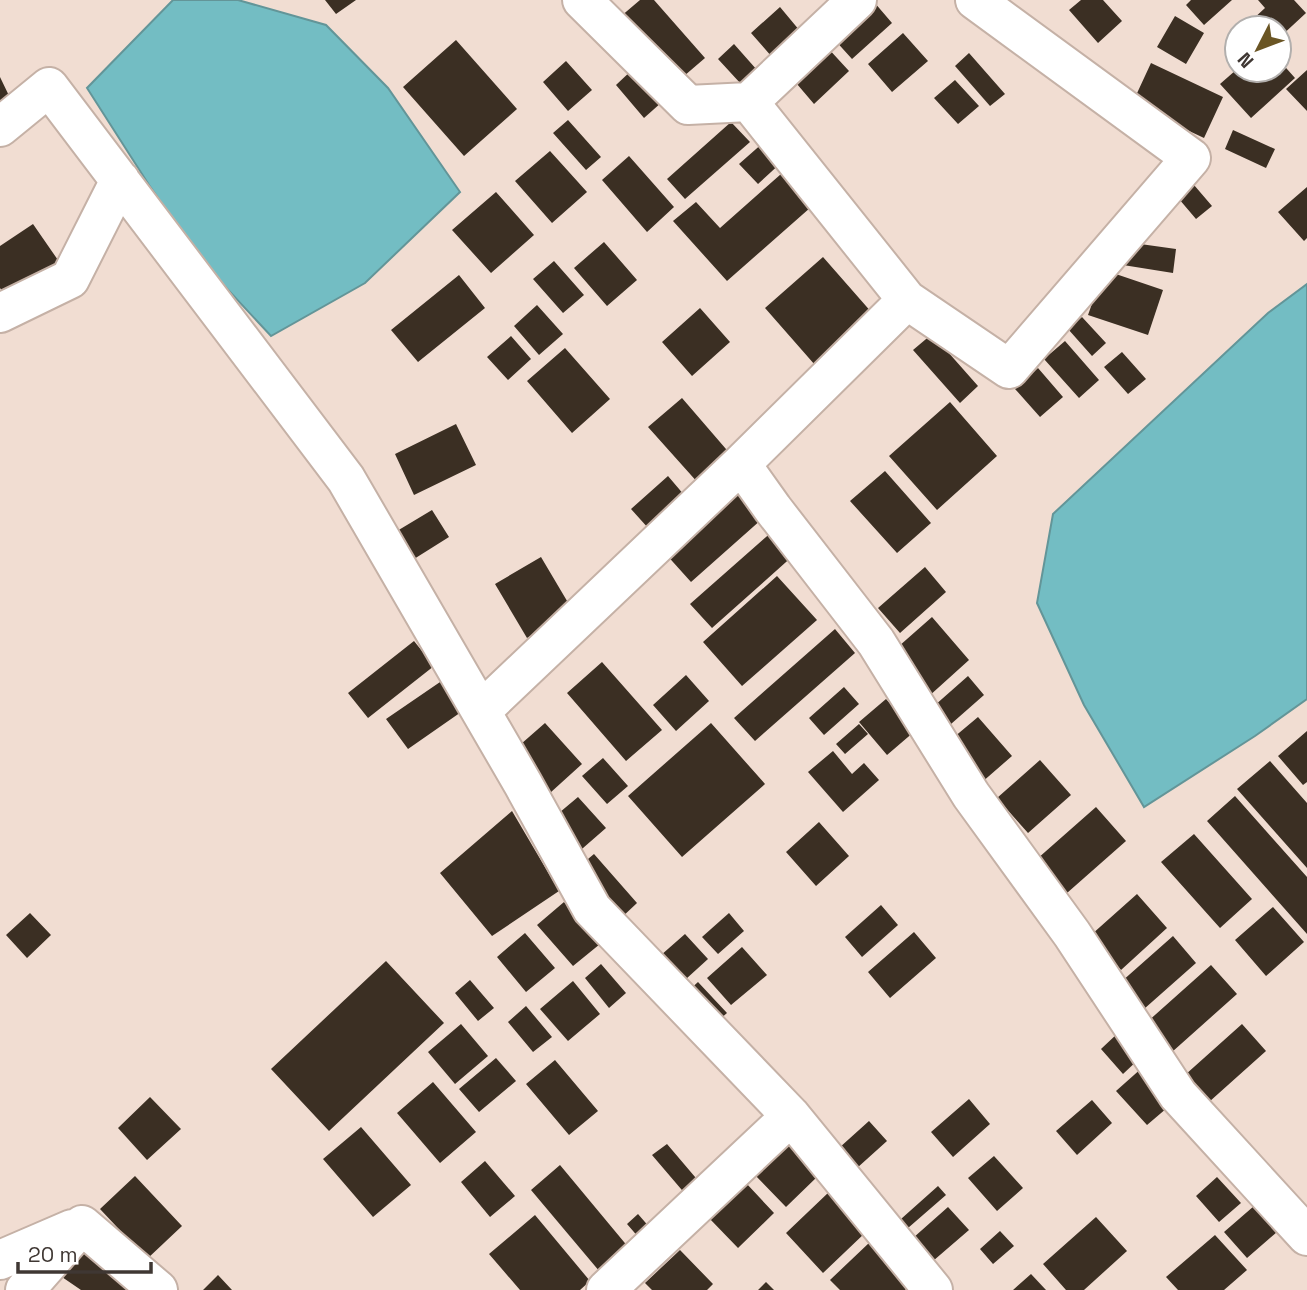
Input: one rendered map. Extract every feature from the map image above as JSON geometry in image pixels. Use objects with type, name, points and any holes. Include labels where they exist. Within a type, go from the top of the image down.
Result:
[{"type":"street","points":[[582,0],[688,105],[749,102],[857,0]]},
{"type":"street","points":[[749,102],[906,300],[1009,369],[1191,158],[975,0]]},
{"type":"street","points":[[0,127],[49,87],[346,479],[592,909],[791,1116],[933,1290]]},
{"type":"street","points":[[0,313],[70,279],[120,180]]},
{"type":"street","points":[[481,711],[741,464],[906,300]]},
{"type":"street","points":[[741,464],[876,642],[971,795],[1072,934],[1178,1094],[1307,1236]]},
{"type":"street","points":[[606,1290],[791,1116]]},
{"type":"street","points":[[0,1260],[82,1225]]},
{"type":"street","points":[[25,1290],[82,1225]]},
{"type":"street","points":[[82,1225],[158,1290]]},
{"type":"water","points":[[173,0],[238,0],[326,25],[388,88],[460,192],[365,283],[271,336],[204,264],[87,88]]},
{"type":"water","points":[[1307,284],[1307,699],[1255,736],[1144,807],[1084,705],[1037,603],[1053,514],[1268,313]]},
{"type":"building","points":[[325,0],[356,0],[336,14]]},
{"type":"building","points":[[640,0],[654,0],[705,58],[677,82],[620,17]]},
{"type":"building","points":[[1081,0],[1103,0],[1122,21],[1098,43],[1069,10]]},
{"type":"building","points":[[1191,0],[1232,0],[1204,25],[1186,5]]},
{"type":"building","points":[[1258,0],[1294,0],[1306,13],[1293,25],[1293,14],[1258,14],[1265,8]]},
{"type":"building","points":[[874,2],[892,23],[852,59],[833,38]]},
{"type":"building","points":[[780,7],[800,31],[772,57],[751,33]]},
{"type":"building","points":[[1175,16],[1204,33],[1186,64],[1157,47]]},
{"type":"building","points":[[903,33],[928,61],[892,92],[868,64]]},
{"type":"building","points":[[456,40],[517,109],[464,156],[403,87]]},
{"type":"building","points":[[734,44],[757,70],[741,84],[718,59]]},
{"type":"building","points":[[826,46],[849,71],[814,104],[791,77]]},
{"type":"building","points":[[969,53],[1005,94],[990,106],[955,66]]},
{"type":"building","points":[[566,61],[592,90],[568,111],[543,82]]},
{"type":"building","points":[[1151,63],[1223,97],[1204,138],[1132,104]]},
{"type":"building","points":[[633,69],[662,102],[644,118],[616,85]]},
{"type":"building","points":[[1307,70],[1307,111],[1286,89]]},
{"type":"building","points":[[0,77],[13,104],[0,110]]},
{"type":"building","points":[[955,80],[979,106],[958,124],[934,98]]},
{"type":"building","points":[[1223,81],[1223,84],[1288,84],[1251,118],[1220,84]]},
{"type":"building","points":[[568,120],[601,157],[586,170],[553,133]]},
{"type":"building","points":[[731,122],[750,142],[685,199],[667,179]]},
{"type":"building","points":[[1233,130],[1275,149],[1266,168],[1225,149]]},
{"type":"building","points":[[765,141],[783,161],[758,184],[739,164]]},
{"type":"building","points":[[550,151],[587,192],[552,223],[515,181]]},
{"type":"building","points":[[629,156],[674,207],[647,232],[602,180]]},
{"type":"building","points":[[789,167],[819,200],[727,281],[673,221],[696,202],[720,228]]},
{"type":"building","points":[[1194,185],[1212,206],[1196,219],[1179,199]]},
{"type":"building","points":[[1307,187],[1307,238],[1304,241],[1278,212]]},
{"type":"building","points":[[496,192],[534,235],[491,273],[452,230]]},
{"type":"building","points":[[33,224],[60,263],[7,299],[0,288],[0,246]]},
{"type":"building","points":[[604,242],[637,280],[607,306],[574,268]]},
{"type":"building","points":[[1126,242],[1176,249],[1173,273],[1123,265]]},
{"type":"building","points":[[823,257],[873,314],[815,365],[765,308]]},
{"type":"building","points":[[554,261],[584,295],[563,313],[533,279]]},
{"type":"building","points":[[1104,270],[1163,290],[1148,335],[1088,315]]},
{"type":"building","points":[[459,275],[485,308],[418,362],[391,330]]},
{"type":"building","points":[[537,305],[563,334],[539,355],[514,326]]},
{"type":"building","points":[[700,308],[730,342],[692,376],[662,342]]},
{"type":"building","points":[[1082,317],[1106,343],[1092,356],[1068,329]]},
{"type":"building","points":[[932,334],[978,386],[960,403],[913,350]]},
{"type":"building","points":[[511,336],[531,359],[508,380],[487,357]]},
{"type":"building","points":[[1065,341],[1099,380],[1079,398],[1044,359]]},
{"type":"building","points":[[565,348],[610,399],[572,433],[527,381]]},
{"type":"building","points":[[1122,352],[1146,379],[1128,394],[1104,367]]},
{"type":"building","points":[[1038,368],[1063,397],[1040,417],[1015,389]]},
{"type":"building","points":[[682,398],[732,456],[699,484],[648,427]]},
{"type":"building","points":[[950,402],[997,456],[937,510],[889,456]]},
{"type":"building","points":[[456,424],[476,465],[414,495],[395,454]]},
{"type":"building","points":[[885,471],[931,523],[897,553],[850,501]]},
{"type":"building","points":[[668,476],[685,496],[649,529],[631,509]]},
{"type":"building","points":[[735,488],[762,519],[691,582],[664,552]]},
{"type":"building","points":[[432,510],[449,537],[414,559],[397,531]]},
{"type":"building","points":[[774,530],[795,554],[712,628],[690,604]]},
{"type":"building","points":[[541,557],[573,611],[527,638],[495,584]]},
{"type":"building","points":[[925,567],[946,592],[900,633],[878,608]]},
{"type":"building","points":[[777,576],[817,620],[742,686],[703,642]]},
{"type":"building","points":[[932,617],[969,660],[928,697],[890,654]]},
{"type":"building","points":[[835,629],[855,653],[755,741],[734,718]]},
{"type":"building","points":[[414,641],[434,666],[368,718],[348,693]]},
{"type":"building","points":[[602,662],[662,730],[626,761],[567,693]]},
{"type":"building","points":[[686,675],[709,701],[676,731],[653,705]]},
{"type":"building","points":[[968,676],[984,695],[951,724],[934,706]]},
{"type":"building","points":[[443,680],[464,710],[408,749],[386,719]]},
{"type":"building","points":[[844,687],[859,704],[824,735],[809,718]]},
{"type":"building","points":[[886,699],[915,731],[887,755],[859,722]]},
{"type":"building","points":[[978,717],[1012,756],[981,783],[947,743]]},
{"type":"building","points":[[545,723],[582,764],[550,793],[513,751]]},
{"type":"building","points":[[711,723],[765,784],[682,857],[628,796]]},
{"type":"building","points":[[859,724],[868,734],[845,754],[836,744]]},
{"type":"building","points":[[1307,731],[1307,782],[1303,785],[1278,756]]},
{"type":"building","points":[[833,751],[852,774],[864,763],[879,780],[843,812],[808,772]]},
{"type":"building","points":[[603,758],[628,786],[607,804],[582,776]]},
{"type":"building","points":[[1040,760],[1071,795],[1028,833],[997,798]]},
{"type":"building","points":[[1270,761],[1307,803],[1307,868],[1237,789]]},
{"type":"building","points":[[1235,796],[1307,877],[1307,934],[1207,821]]},
{"type":"building","points":[[578,797],[606,828],[575,855],[547,823]]},
{"type":"building","points":[[1096,807],[1126,841],[1067,893],[1037,859]]},
{"type":"building","points":[[512,811],[559,891],[492,936],[440,873]]},
{"type":"building","points":[[819,822],[849,856],[816,886],[786,852]]},
{"type":"building","points":[[1194,834],[1252,899],[1220,928],[1161,862]]},
{"type":"building","points":[[594,854],[637,903],[620,919],[576,869]]},
{"type":"building","points":[[1137,894],[1167,928],[1121,970],[1091,935]]},
{"type":"building","points":[[564,902],[600,944],[573,966],[537,925]]},
{"type":"building","points":[[881,905],[898,925],[862,957],[845,937]]},
{"type":"building","points":[[1273,907],[1304,942],[1266,976],[1235,940]]},
{"type":"building","points":[[30,913],[51,935],[27,958],[6,935]]},
{"type":"building","points":[[729,913],[744,931],[718,954],[702,937]]},
{"type":"building","points":[[914,932],[936,958],[890,998],[868,972]]},
{"type":"building","points":[[525,933],[555,968],[526,992],[497,957]]},
{"type":"building","points":[[685,934],[708,959],[675,989],[652,963]]},
{"type":"building","points":[[1173,936],[1196,963],[1144,1009],[1121,982]]},
{"type":"building","points":[[742,947],[767,975],[731,1005],[707,978]]},
{"type":"building","points":[[386,961],[444,1023],[329,1131],[271,1069]]},
{"type":"building","points":[[601,964],[626,993],[609,1008],[585,978]]},
{"type":"building","points":[[1211,965],[1237,994],[1172,1052],[1146,1023]]},
{"type":"building","points":[[470,980],[494,1008],[478,1021],[455,993]]},
{"type":"building","points":[[573,981],[600,1014],[568,1041],[540,1009]]},
{"type":"building","points":[[698,982],[727,1013],[712,1026],[685,994]]},
{"type":"building","points":[[526,1006],[552,1037],[533,1052],[508,1022]]},
{"type":"building","points":[[461,1024],[488,1056],[455,1084],[428,1052]]},
{"type":"building","points":[[1242,1024],[1266,1051],[1209,1102],[1185,1075]]},
{"type":"building","points":[[1118,1033],[1140,1058],[1123,1074],[1101,1049]]},
{"type":"building","points":[[496,1058],[516,1081],[479,1112],[459,1089]]},
{"type":"building","points":[[555,1060],[598,1111],[569,1135],[526,1084]]},
{"type":"building","points":[[1143,1067],[1174,1102],[1147,1125],[1116,1091]]},
{"type":"building","points":[[433,1082],[476,1132],[440,1163],[397,1113]]},
{"type":"building","points":[[150,1097],[181,1129],[147,1160],[118,1128]]},
{"type":"building","points":[[969,1099],[990,1124],[953,1157],[931,1132]]},
{"type":"building","points":[[1092,1100],[1112,1123],[1077,1155],[1056,1131]]},
{"type":"building","points":[[869,1121],[887,1141],[857,1168],[839,1148]]},
{"type":"building","points":[[361,1127],[411,1185],[373,1217],[323,1159]]},
{"type":"building","points":[[785,1141],[818,1176],[786,1207],[752,1172]]},
{"type":"building","points":[[667,1144],[701,1184],[687,1196],[652,1155]]},
{"type":"building","points":[[994,1156],[1023,1188],[997,1211],[968,1178]]},
{"type":"building","points":[[485,1161],[515,1196],[490,1217],[461,1182]]},
{"type":"building","points":[[560,1165],[629,1248],[600,1272],[531,1190]]},
{"type":"building","points":[[135,1176],[182,1226],[147,1259],[100,1209]]},
{"type":"building","points":[[1217,1177],[1241,1203],[1219,1222],[1196,1196]]},
{"type":"building","points":[[746,1183],[774,1213],[738,1248],[709,1218]]},
{"type":"building","points":[[938,1186],[946,1195],[908,1228],[901,1219]]},
{"type":"building","points":[[829,1192],[866,1232],[823,1273],[786,1233]]},
{"type":"building","points":[[1254,1206],[1277,1232],[1247,1258],[1224,1232]]},
{"type":"building","points":[[948,1207],[969,1230],[933,1261],[913,1238]]},
{"type":"building","points":[[638,1214],[651,1229],[640,1239],[627,1224]]},
{"type":"building","points":[[535,1215],[590,1281],[580,1290],[520,1290],[489,1254]]},
{"type":"building","points":[[1096,1217],[1127,1251],[1084,1290],[1066,1290],[1043,1264]]},
{"type":"building","points":[[1000,1231],[1014,1246],[993,1264],[980,1249]]},
{"type":"building","points":[[1215,1235],[1247,1270],[1224,1290],[1178,1290],[1166,1277]]},
{"type":"building","points":[[870,1242],[911,1285],[905,1290],[840,1290],[830,1280]]},
{"type":"building","points":[[84,1245],[149,1290],[81,1290],[62,1277]]},
{"type":"building","points":[[680,1250],[713,1284],[707,1290],[652,1290],[645,1283]]},
{"type":"building","points":[[1031,1274],[1046,1290],[1013,1290]]},
{"type":"building","points":[[218,1275],[232,1290],[203,1290]]},
{"type":"building","points":[[766,1282],[774,1290],[758,1290]]}]
